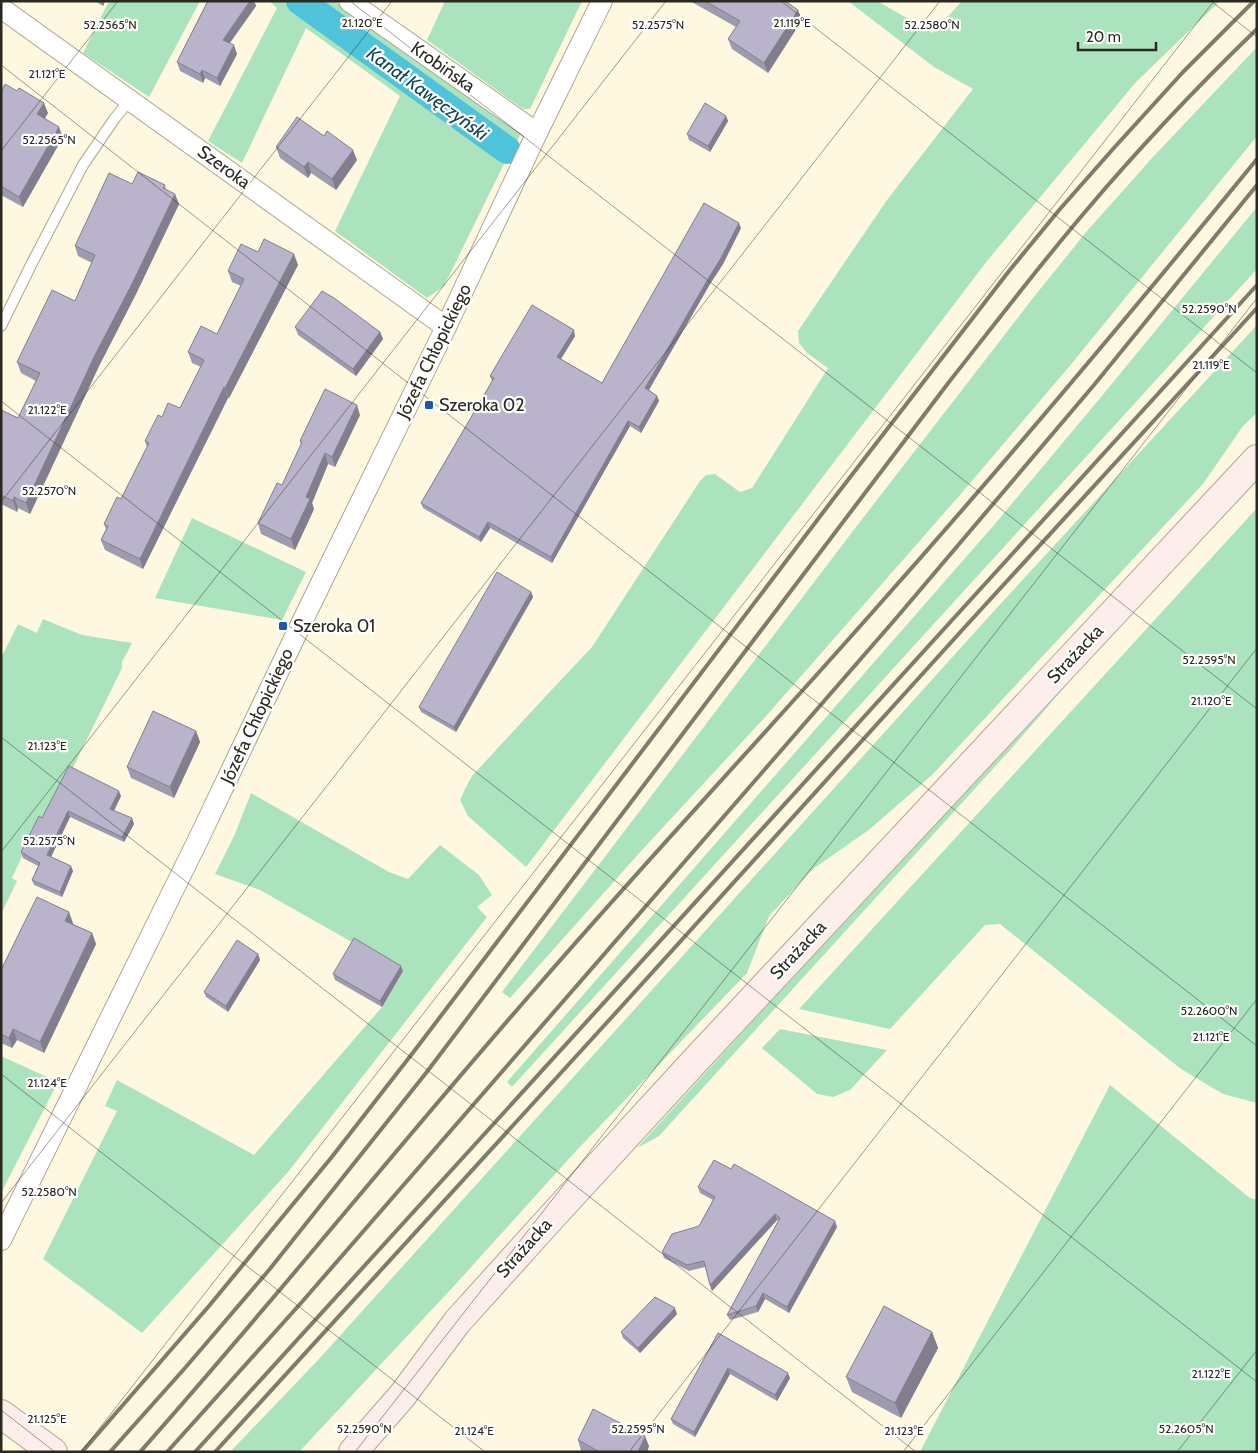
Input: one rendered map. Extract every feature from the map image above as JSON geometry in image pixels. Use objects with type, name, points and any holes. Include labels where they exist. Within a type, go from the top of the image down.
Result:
[{"type":"main road","name":"Strażacka","points":[[353,1452],[402,1396],[457,1322],[548,1220],[1257,459]]},
{"type":"main road","points":[[1,1414],[54,1452]]},
{"type":"street","name":"Krobińska","points":[[349,1],[537,133]]},
{"type":"street","name":"Józefa Chłopickiego","points":[[1,1240],[195,846],[602,1]]},
{"type":"street","name":"Szeroka","points":[[1,8],[446,327]]},
{"type":"lane","points":[[1,326],[83,164],[130,100]]},
{"type":"green space","points":[[109,1],[200,1],[149,97],[83,53]]},
{"type":"green space","points":[[269,1],[334,1],[521,134],[502,168],[444,286],[427,298],[335,231],[400,96],[306,28],[242,163],[208,141],[277,8]]},
{"type":"green space","points":[[445,1],[582,1],[530,109],[523,109],[427,40]]},
{"type":"green space","points":[[848,1],[877,1],[933,33],[962,1],[1220,1],[1136,82],[987,261],[526,867],[468,816],[460,800],[472,776],[592,647],[700,481],[706,475],[715,474],[740,492],[752,488],[828,368],[807,353],[799,343],[798,331],[887,200],[973,89],[934,67]]},
{"type":"green space","points":[[1257,47],[1257,136],[1073,362],[959,496],[767,715],[642,850],[510,998],[502,992],[1033,298],[1087,231],[1153,157]]},
{"type":"green space","points":[[1257,207],[1257,269],[512,1087],[507,1082],[994,525]]},
{"type":"green space","points":[[1257,325],[1257,413],[1243,426],[1203,484],[932,775],[870,829],[813,869],[769,916],[747,973],[575,1152],[453,1287],[299,1452],[230,1452],[319,1359],[994,611]]},
{"type":"green space","points":[[1257,508],[1257,1103],[1223,1094],[1181,1069],[1000,924],[985,925],[890,1029],[799,1009]]},
{"type":"green space","points":[[192,518],[306,572],[282,620],[155,598]]},
{"type":"green space","points":[[43,619],[82,635],[132,643],[122,662],[122,668],[67,780],[27,845],[12,878],[17,881],[1,914],[1,658],[18,624],[37,633]]},
{"type":"green space","points":[[1070,681],[1011,749],[659,1136],[637,1148],[751,1023]]},
{"type":"green space","points":[[251,793],[389,872],[408,879],[440,845],[479,875],[492,895],[477,907],[487,917],[288,1172],[142,1333],[43,1259],[117,1111],[105,1106],[117,1080],[254,1155],[382,1007],[403,971],[260,890],[215,874],[235,834]]},
{"type":"green space","points":[[780,1029],[887,1050],[850,1090],[833,1097],[817,1094],[762,1048]]},
{"type":"green space","points":[[1,1056],[58,1082],[1,1193]]},
{"type":"green space","points":[[1110,1085],[1250,1198],[1257,1200],[1257,1452],[920,1452]]},
{"type":"building","points":[[208,1],[250,1],[223,40],[234,45],[217,78],[202,70],[200,74],[177,62]]},
{"type":"building","points":[[705,1],[785,1],[798,10],[764,63],[728,39],[740,21]]},
{"type":"building","points":[[5,84],[17,91],[19,88],[44,103],[37,114],[59,127],[19,197],[1,186],[1,92]]},
{"type":"building","points":[[705,103],[726,116],[708,146],[687,134]]},
{"type":"building","points":[[297,117],[324,136],[327,131],[353,150],[332,179],[308,162],[304,167],[276,147]]},
{"type":"building","points":[[138,172],[165,185],[163,188],[175,194],[132,284],[95,355],[26,503],[14,497],[13,501],[1,495],[1,410],[18,418],[40,373],[17,362],[52,290],[75,301],[95,255],[75,246],[109,173],[132,184]]},
{"type":"building","points":[[704,203],[739,223],[721,258],[645,388],[657,396],[639,427],[628,421],[551,557],[488,522],[479,537],[421,503],[494,378],[490,376],[532,305],[574,330],[557,357],[602,383]]},
{"type":"building","points":[[264,239],[294,254],[224,387],[140,559],[101,540],[108,526],[104,524],[117,497],[121,499],[149,443],[145,441],[158,415],[162,417],[168,403],[180,408],[204,360],[188,352],[201,326],[217,334],[244,279],[228,271],[241,244],[258,252]]},
{"type":"building","points":[[322,291],[380,332],[353,369],[295,327]]},
{"type":"building","points":[[325,389],[357,405],[332,457],[325,453],[306,497],[310,499],[291,539],[258,523],[277,483],[282,485],[302,442],[300,441]]},
{"type":"building","points":[[497,572],[531,592],[454,727],[419,707]]},
{"type":"building","points":[[153,711],[196,731],[170,787],[127,767]]},
{"type":"building","points":[[69,766],[119,791],[110,809],[132,818],[122,837],[68,811],[47,855],[71,866],[60,892],[32,880],[40,863],[21,852],[39,816],[42,818]]},
{"type":"building","points":[[37,897],[69,912],[65,921],[92,933],[40,1042],[13,1029],[9,1038],[1,1034],[1,970]]},
{"type":"building","points":[[354,938],[401,966],[380,1001],[333,974]]},
{"type":"building","points":[[237,940],[258,954],[226,1006],[204,992]]},
{"type":"building","points":[[714,1160],[731,1169],[734,1164],[835,1221],[787,1307],[763,1293],[756,1306],[727,1315],[780,1218],[775,1214],[710,1285],[704,1261],[687,1265],[662,1252],[672,1234],[699,1226],[715,1197],[698,1187]]},
{"type":"building","points":[[655,1297],[675,1308],[638,1348],[621,1332]]},
{"type":"building","points":[[884,1306],[932,1332],[895,1403],[846,1377]]},
{"type":"building","points":[[718,1333],[788,1373],[775,1395],[728,1368],[694,1432],[671,1419]]},
{"type":"building","points":[[593,1409],[645,1436],[638,1452],[600,1452],[578,1440]]},
{"type":"waterway","name":"Kanał Kawęczyński","points":[[300,1],[507,150]]},
{"type":"railway","points":[[82,1452],[209,1306],[331,1158],[1009,271],[1113,149],[1183,72],[1254,1]]},
{"type":"railway","points":[[110,1452],[269,1270],[426,1073],[949,382],[1050,254],[1147,141],[1257,29]]},
{"type":"railway","points":[[140,1452],[579,939],[842,647],[1027,435],[1257,159]]},
{"type":"railway","points":[[167,1452],[301,1303],[898,616],[1094,385],[1257,185]]},
{"type":"railway","points":[[195,1452],[1257,285]]},
{"type":"railway","points":[[215,1452],[1257,308]]},
{"type":"place","name":"Szeroka 02","points":[[429,405]]},
{"type":"place","name":"Szeroka 01","points":[[283,626]]}]
